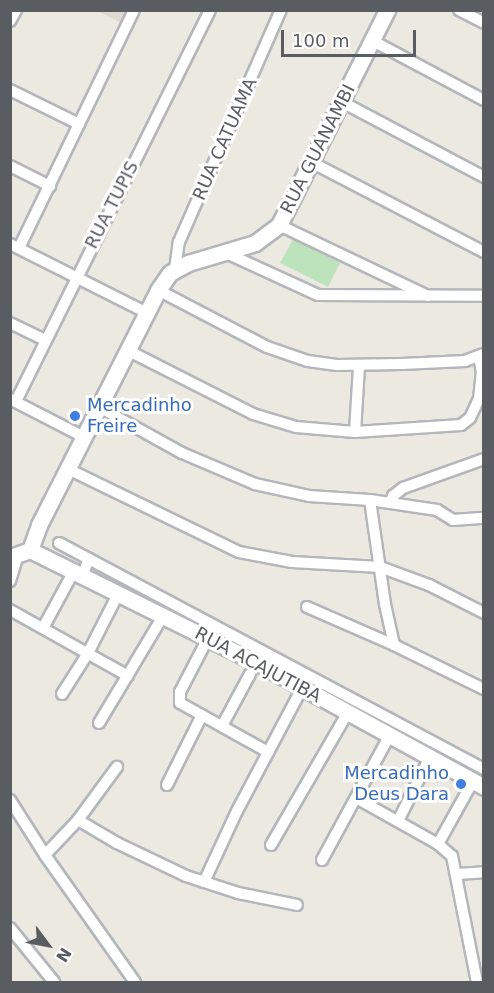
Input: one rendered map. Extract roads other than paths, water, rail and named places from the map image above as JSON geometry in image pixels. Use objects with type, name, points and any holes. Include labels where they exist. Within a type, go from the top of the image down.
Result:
[{"type":"street","points":[[10,21],[16,10]]},
{"type":"street","points":[[134,10],[50,186],[15,246],[147,313]]},
{"type":"street","name":"RUA TUPIS","points":[[13,400],[210,10]]},
{"type":"street","name":"RUA CATUAMA","points":[[175,269],[174,257],[178,242],[281,10]]},
{"type":"street","name":"RUA GUANAMBI","points":[[175,269],[255,243],[279,225],[387,10]]},
{"type":"street","points":[[459,10],[483,23]]},
{"type":"street","points":[[371,40],[483,100]]},
{"type":"street","points":[[10,90],[80,124]]},
{"type":"street","points":[[342,102],[483,177]]},
{"type":"street","points":[[311,162],[483,252]]},
{"type":"street","points":[[10,166],[50,186]]},
{"type":"street","points":[[279,225],[431,297]]},
{"type":"street","points":[[224,252],[318,295],[483,296]]},
{"type":"street","points":[[10,581],[20,553],[68,469],[158,290],[175,269]]},
{"type":"street","points":[[129,351],[253,414],[296,427],[354,432],[457,426],[466,422],[479,399],[481,355],[465,361],[359,366],[326,364],[289,356],[158,290]]},
{"type":"street","points":[[10,323],[45,340]]},
{"type":"street","points":[[354,432],[359,366]]},
{"type":"street","points":[[13,400],[84,437]]},
{"type":"street","points":[[99,407],[182,453],[255,484],[309,496],[370,499],[437,510],[453,520],[483,518]]},
{"type":"street","points":[[390,503],[393,496],[403,488],[483,459]]},
{"type":"street","points":[[68,469],[239,552],[292,562],[380,567],[429,585],[483,613]]},
{"type":"street","points":[[370,499],[394,645]]},
{"type":"street","points":[[59,543],[228,640]]},
{"type":"street","name":"RUA ACAJUTIBA","points":[[20,553],[78,574],[208,638],[228,640],[253,653],[302,688],[478,784]]},
{"type":"street","points":[[43,628],[89,559]]},
{"type":"street","points":[[62,693],[88,653],[118,594]]},
{"type":"street","points":[[307,607],[482,686]]},
{"type":"street","points":[[10,609],[128,676]]},
{"type":"street","points":[[99,723],[164,616]]},
{"type":"street","points":[[208,638],[180,692],[180,702],[268,752]]},
{"type":"street","points":[[253,653],[411,729],[483,769]]},
{"type":"street","points":[[222,726],[249,675]]},
{"type":"street","points":[[204,882],[225,835],[302,688]]},
{"type":"street","points":[[271,845],[348,712]]},
{"type":"street","points":[[167,785],[202,716]]},
{"type":"street","points":[[322,860],[388,734],[411,729]]},
{"type":"street","points":[[398,820],[430,757]]},
{"type":"street","points":[[45,855],[78,820],[117,766]]},
{"type":"street","points":[[438,844],[478,784]]},
{"type":"street","points":[[356,798],[438,844],[452,856],[458,874],[477,982]]},
{"type":"street","points":[[10,800],[45,855],[135,982]]},
{"type":"street","points":[[78,820],[152,861],[204,882],[238,893],[297,905]]},
{"type":"street","points":[[458,874],[483,872]]},
{"type":"street","points":[[10,928],[54,982]]},
{"type":"place","name":"Mercadinho Freire","points":[[75,416]]},
{"type":"place","name":"Mercadinho Deus Dara","points":[[461,784]]}]
